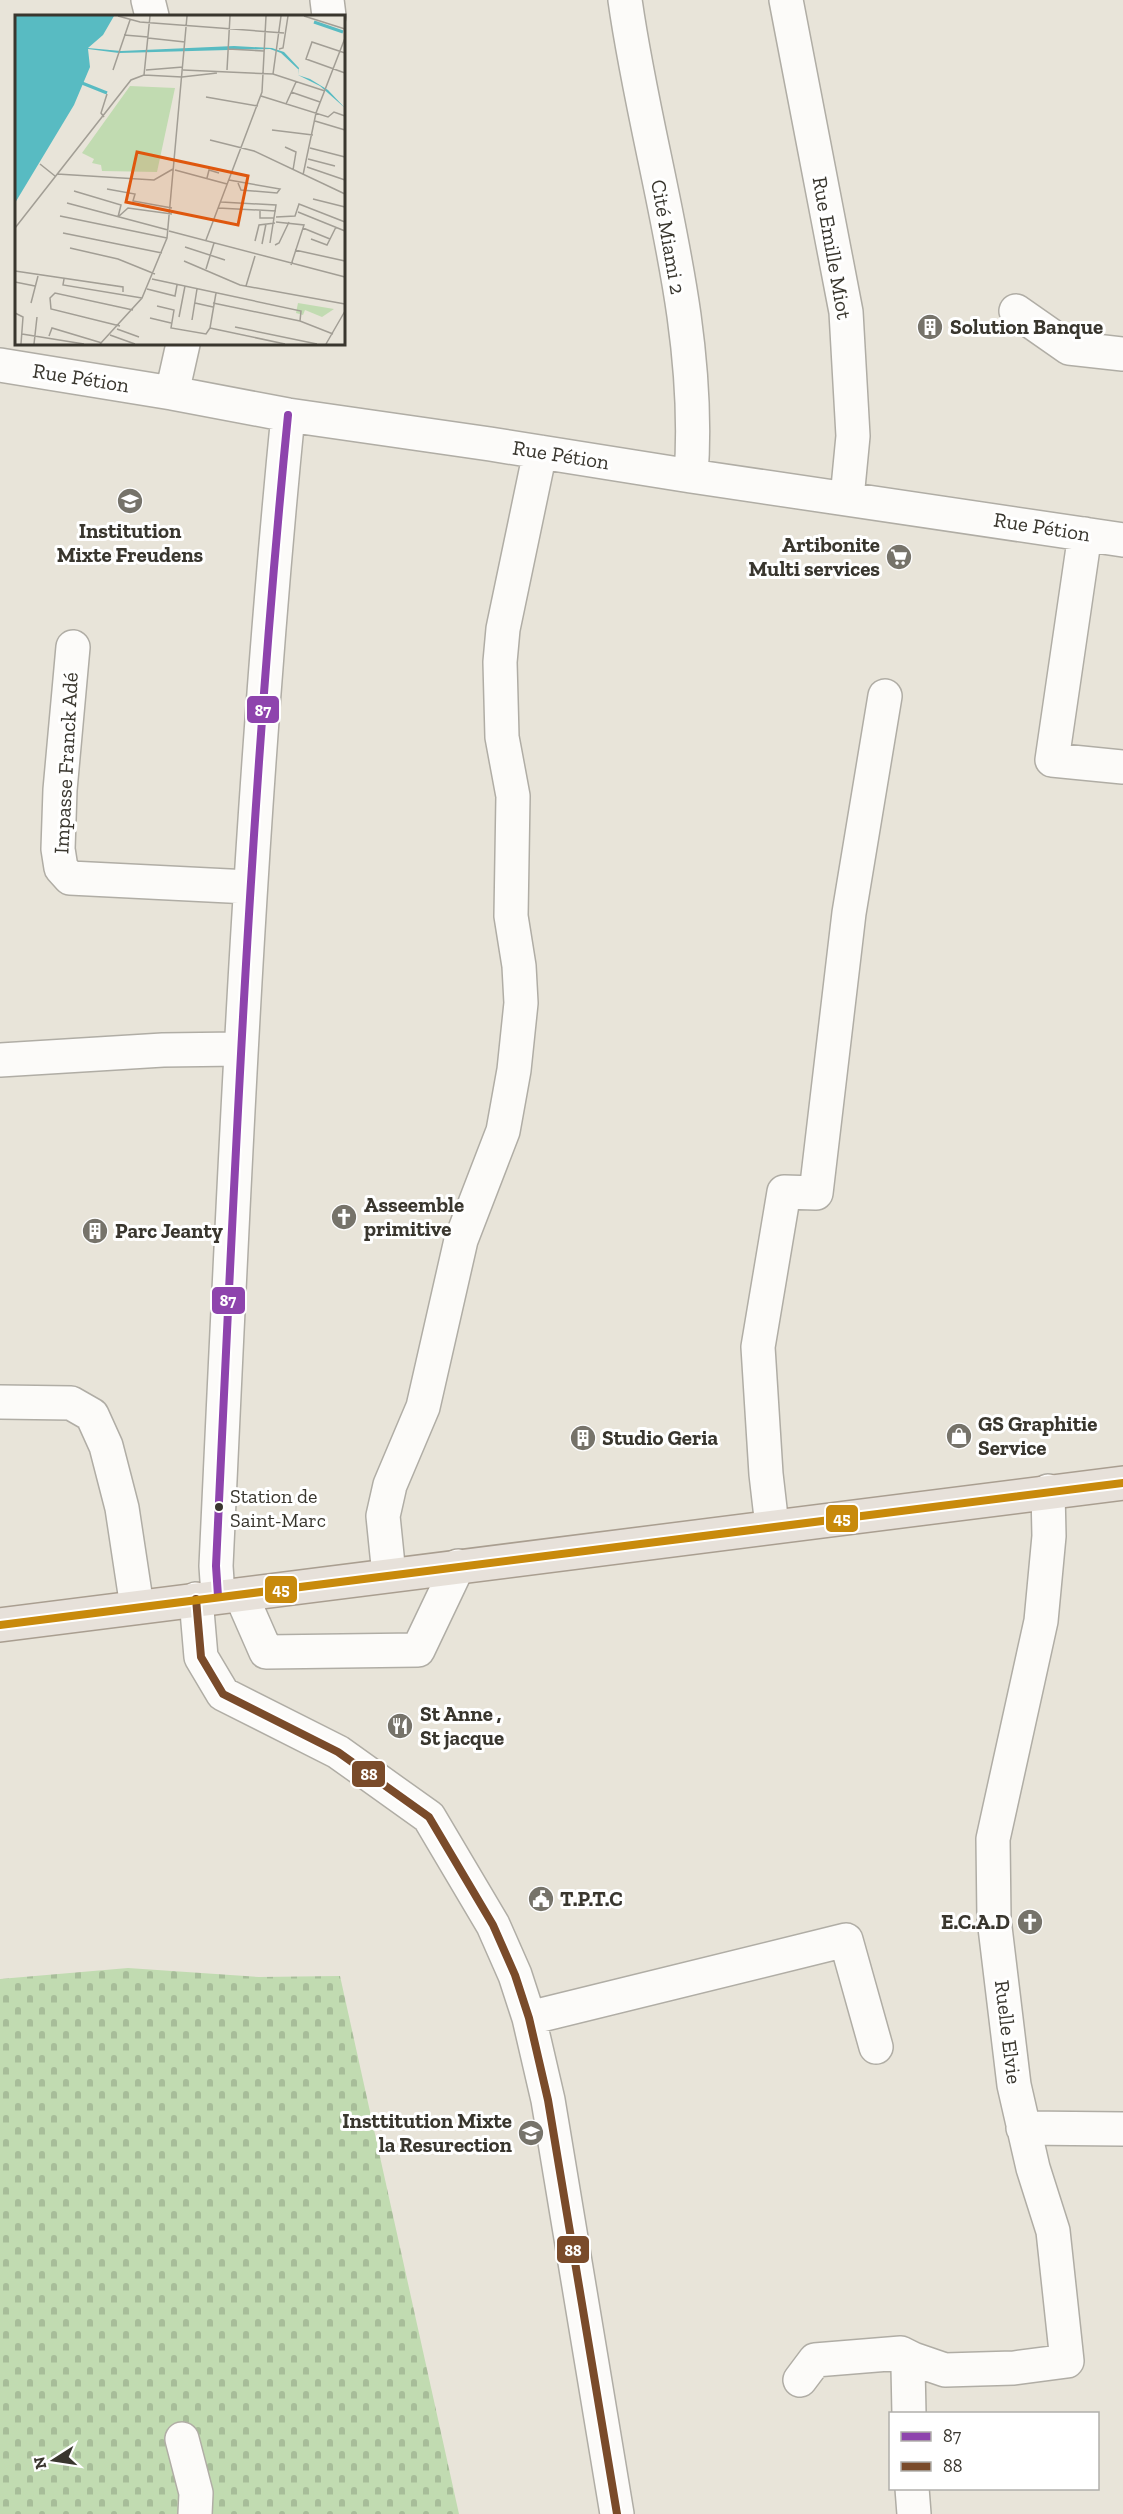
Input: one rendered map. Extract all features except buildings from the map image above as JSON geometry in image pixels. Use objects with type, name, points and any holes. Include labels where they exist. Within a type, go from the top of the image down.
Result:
[{"type":"main road","points":[[0,1624],[137,1607],[218,1589],[389,1575],[1123,1483]]},
{"type":"street","points":[[147,0],[152,15]]},
{"type":"street","points":[[327,0],[329,15]]},
{"type":"street","name":"Cité Miami 2","points":[[626,0],[630,35],[671,241],[690,366],[694,435],[691,476]]},
{"type":"street","name":"Rue Emille Miot","points":[[786,0],[846,312],[853,436],[847,498]]},
{"type":"street","points":[[1016,311],[1069,348],[1123,354]]},
{"type":"street","points":[[172,393],[183,345]]},
{"type":"street","name":"Rue Pétion","points":[[0,365],[172,393],[288,415],[1123,540]]},
{"type":"street","points":[[288,415],[270,592],[239,1049],[218,1531],[218,1589],[201,1657],[224,1695],[338,1752],[429,1817],[492,1926],[516,1975],[530,2018],[548,2100],[617,2514]]},
{"type":"street","points":[[389,1575],[383,1516],[390,1485],[423,1407],[461,1240],[503,1131],[514,1070],[520,975],[511,916],[513,796],[502,737],[500,662],[503,629],[540,452]]},
{"type":"street","points":[[1085,534],[1052,760],[1123,767]]},
{"type":"street","name":"Impasse Franck Adé","points":[[73,646],[60,790],[58,849],[61,868],[70,878],[249,887]]},
{"type":"street","points":[[772,1526],[766,1474],[758,1347],[784,1192],[816,1193],[849,913],[885,696]]},
{"type":"street","points":[[0,1060],[163,1050],[239,1049]]},
{"type":"street","points":[[0,1402],[71,1404],[92,1415],[106,1446],[122,1508],[137,1607]]},
{"type":"street","name":"Ruelle Elvie","points":[[913,2359],[945,2370],[1014,2368],[1067,2361],[1053,2231],[1032,2168],[1014,2085],[994,1919],[993,1839],[1041,1621],[1049,1536],[1048,1491]]},
{"type":"street","points":[[218,1589],[266,1653],[417,1650],[458,1566]]},
{"type":"street","points":[[530,2018],[846,1940],[876,2047]]},
{"type":"street","points":[[1023,2127],[1123,2129]]},
{"type":"street","points":[[800,2380],[815,2360],[901,2353],[913,2359],[909,2367],[909,2412]]},
{"type":"street","points":[[182,2439],[196,2493],[195,2514]]},
{"type":"street","points":[[912,2490],[914,2514]]},
{"type":"green space","points":[[128,1968],[259,1977],[340,1976],[459,2514],[0,2514],[0,1979]]},
{"type":"transit line","name":"87","points":[[218,1596],[216,1566],[244,990],[263,702],[288,415]]},
{"type":"transit line","name":"45","points":[[0,1625],[1123,1483]]},
{"type":"transit line","name":"88","points":[[196,1599],[201,1657],[223,1694],[338,1752],[429,1817],[493,1925],[515,1975],[529,2018],[548,2100],[617,2514]]},
{"type":"place","name":"Solution Banque","points":[[930,327]]},
{"type":"place","name":"Institution Mixte Freudens","points":[[130,501]]},
{"type":"place","name":"Artibonite Multi services","points":[[899,557]]},
{"type":"place","name":"Asseemble primitive","points":[[344,1217]]},
{"type":"place","name":"Parc Jeanty","points":[[95,1231]]},
{"type":"place","name":"GS Graphitie Service","points":[[959,1436]]},
{"type":"place","name":"Studio Geria","points":[[583,1438]]},
{"type":"place","name":"Station de Saint-Marc","points":[[219,1507]]},
{"type":"place","name":"St Anne , St jacque","points":[[400,1726]]},
{"type":"place","name":"T.P.T.C","points":[[541,1899]]},
{"type":"place","name":"E.C.A.D","points":[[1030,1922]]},
{"type":"place","name":"Insttitution Mixte la Resurection","points":[[531,2133]]}]
